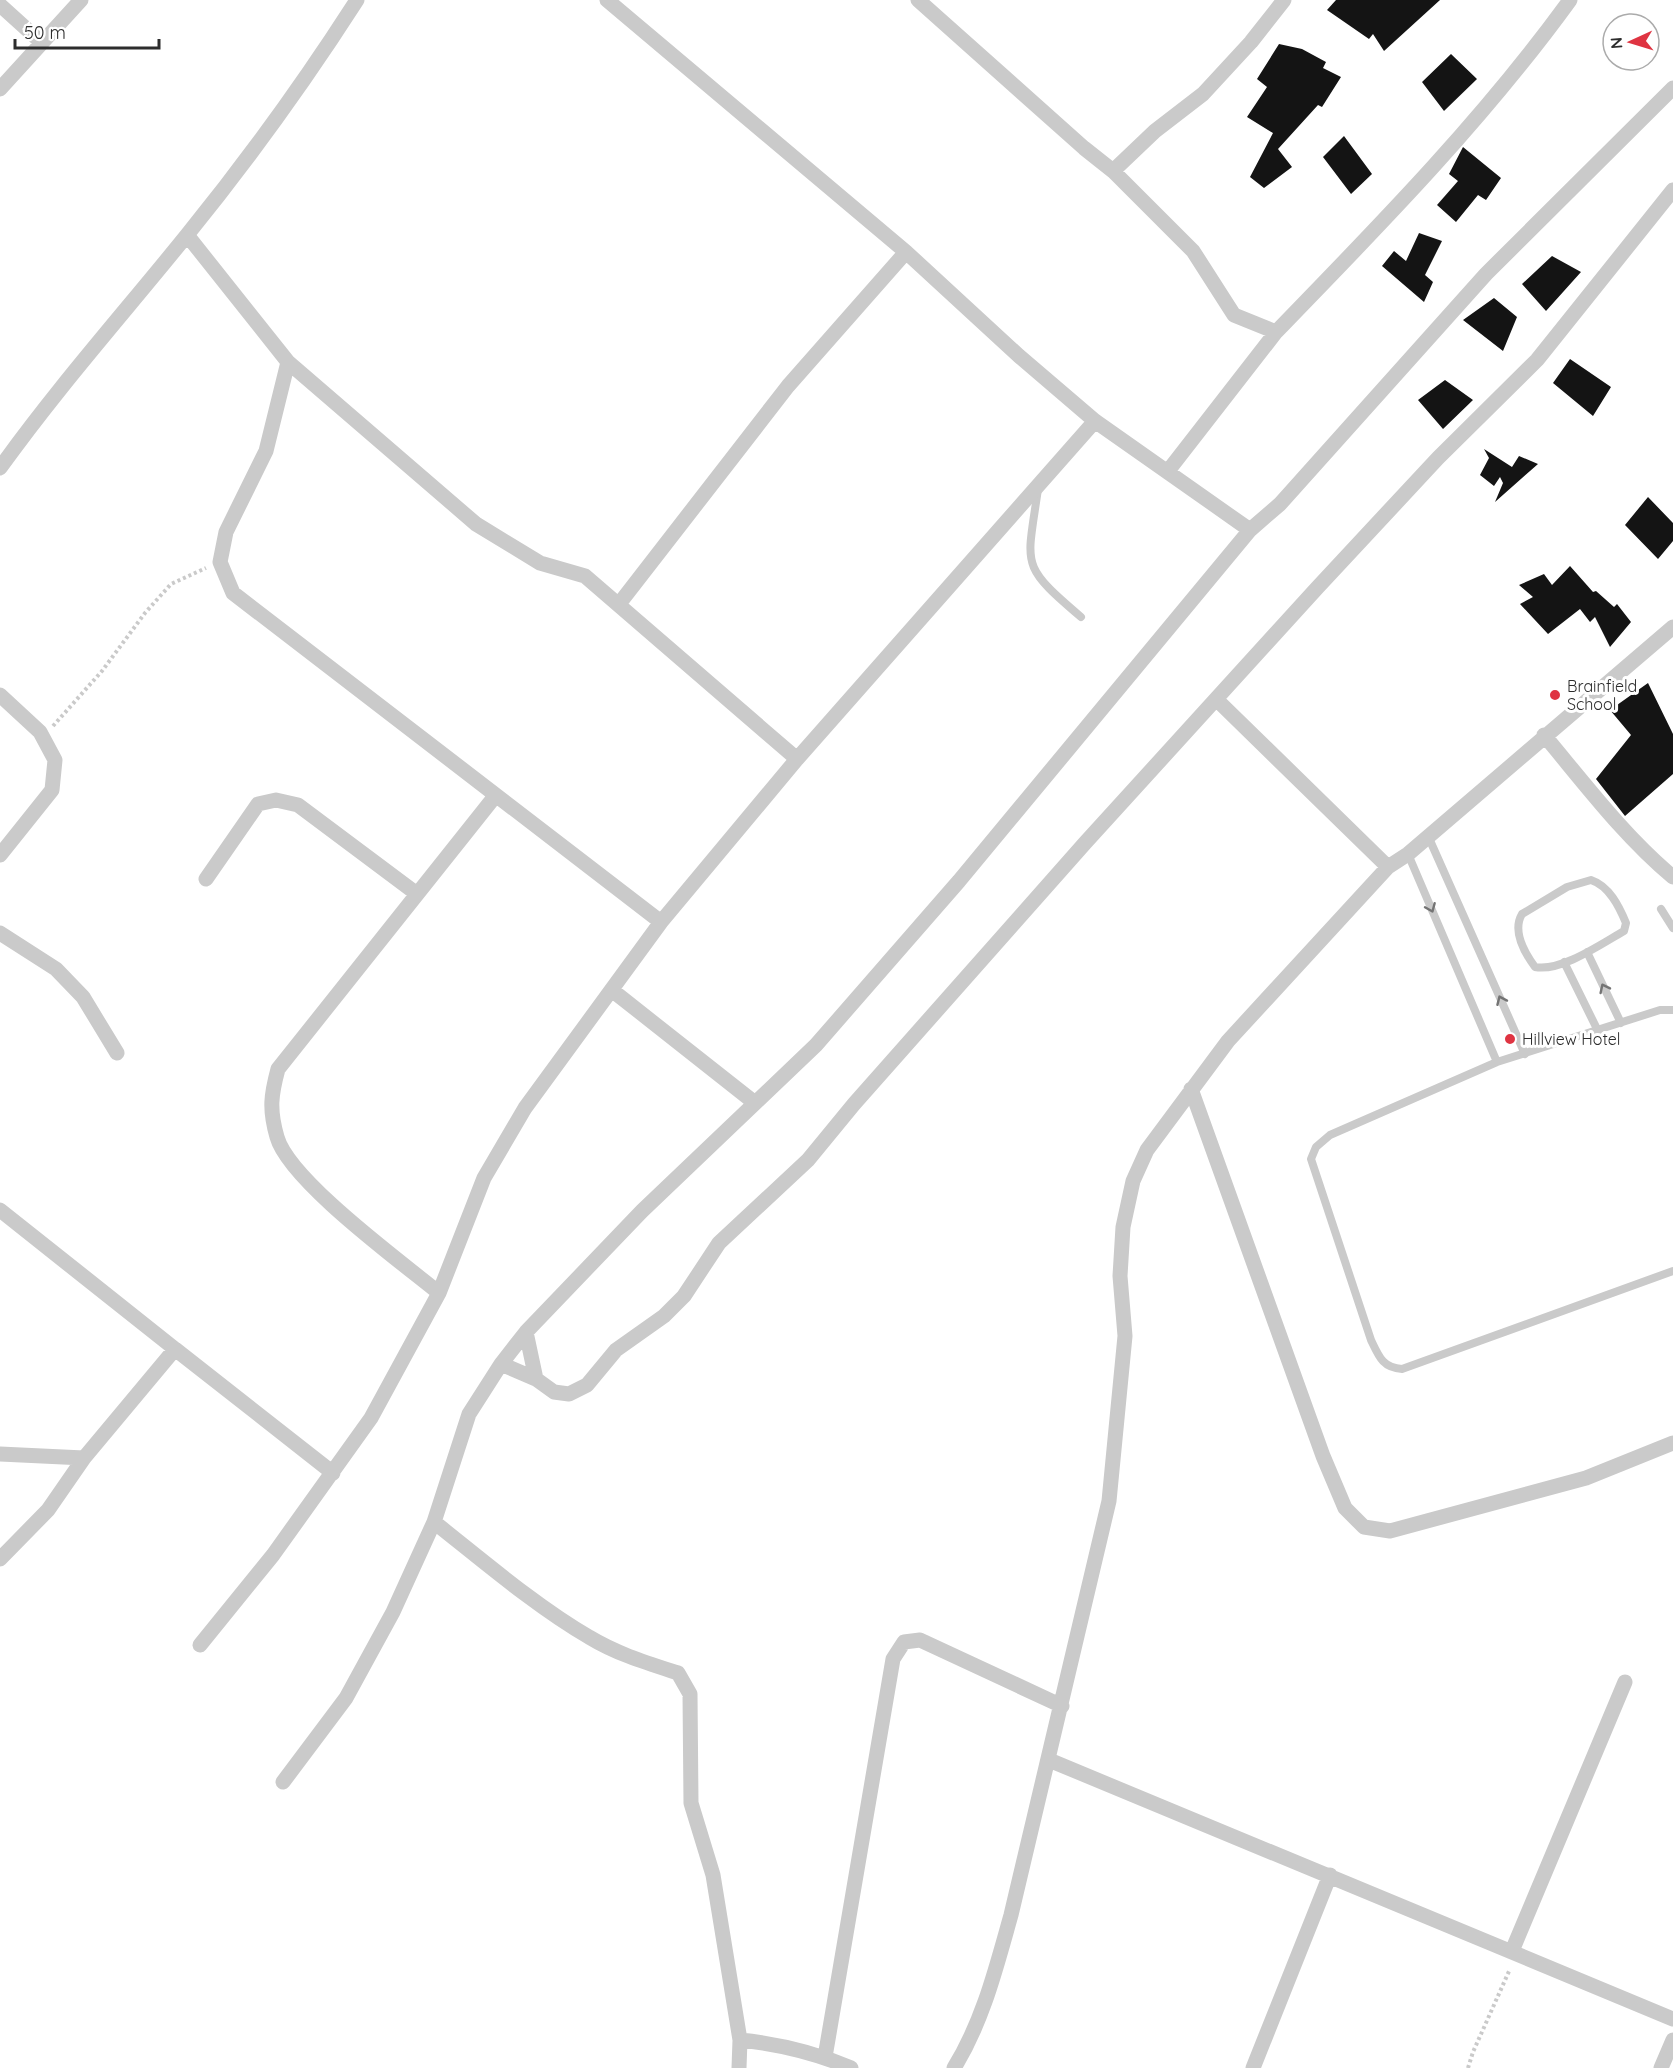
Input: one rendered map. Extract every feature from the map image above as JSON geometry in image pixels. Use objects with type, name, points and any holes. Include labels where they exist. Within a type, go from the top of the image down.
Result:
[{"type":"street","points":[[0,89],[81,0]]},
{"type":"street","points":[[0,468],[41,411],[187,235],[310,72],[357,0]]},
{"type":"street","points":[[607,0],[906,252],[1019,356],[1095,421],[1250,530]]},
{"type":"street","points":[[918,0],[1084,148],[1113,171],[1193,251],[1234,315],[1276,332]]},
{"type":"street","points":[[1168,471],[1276,332],[1348,260],[1508,82],[1570,0]]},
{"type":"street","points":[[1113,171],[1155,131],[1203,94],[1251,42],[1281,1]]},
{"type":"street","points":[[0,5],[41,42]]},
{"type":"street","points":[[283,1782],[346,1698],[393,1612],[434,1522],[469,1414],[501,1364],[526,1332],[642,1211],[816,1045],[959,881],[1250,530],[1280,504],[1486,274],[1673,88]]},
{"type":"street","points":[[501,1364],[536,1379],[554,1392],[569,1394],[586,1385],[616,1350],[664,1316],[684,1296],[719,1244],[808,1160],[854,1104],[1216,699],[1438,458],[1537,360],[1673,190]]},
{"type":"street","points":[[187,235],[288,362],[476,524],[540,563],[585,576],[797,759]]},
{"type":"street","points":[[619,604],[788,386],[906,252]]},
{"type":"street","points":[[288,362],[266,451],[226,532],[220,562],[234,593],[661,922]]},
{"type":"street","points":[[200,1645],[234,1606],[371,1418],[439,1293],[484,1178],[525,1108],[613,991],[661,922],[797,759],[1095,421]]},
{"type":"street","points":[[954,2068],[970,2042],[993,1981],[1049,1760],[1109,1501],[1125,1336],[1120,1276],[1125,1215],[1133,1181],[1147,1150],[1228,1041],[1388,867],[1408,854],[1427,835],[1673,627]]},
{"type":"street","points":[[0,695],[40,732],[56,760],[51,790],[0,855]]},
{"type":"street","points":[[1216,699],[1388,867]]},
{"type":"street","points":[[1544,735],[1648,856],[1673,877]]},
{"type":"street","points":[[439,1293],[302,1178],[277,1139],[270,1100],[278,1069],[496,795]]},
{"type":"street","points":[[206,879],[258,804],[276,800],[298,805],[417,894]]},
{"type":"street","points":[[0,933],[56,969],[76,990],[117,1053]]},
{"type":"street","points":[[613,991],[755,1103]]},
{"type":"street","points":[[1191,1089],[1323,1456],[1345,1508],[1364,1527],[1390,1531],[1586,1478],[1673,1443]]},
{"type":"street","points":[[0,1210],[333,1473]]},
{"type":"street","points":[[526,1332],[536,1379]]},
{"type":"street","points":[[0,1558],[48,1510],[84,1458],[174,1349]]},
{"type":"street","points":[[0,1454],[84,1458]]},
{"type":"street","points":[[434,1522],[542,1606],[589,1638],[629,1658],[678,1673],[682,1680],[690,1695],[691,1803],[713,1875],[740,2040],[740,2068]]},
{"type":"street","points":[[825,2057],[893,1659],[898,1650],[904,1642],[920,1640],[1062,1706]]},
{"type":"street","points":[[1515,1952],[1625,1682]]},
{"type":"street","points":[[1049,1760],[1673,2019]]},
{"type":"street","points":[[1253,2068],[1330,1875]]},
{"type":"street","points":[[740,2040],[768,2043],[825,2057],[851,2068]]},
{"type":"street","points":[[1661,2068],[1673,2040]]},
{"type":"lane","points":[[1039,485],[1029,555],[1034,573],[1044,586],[1081,617]]},
{"type":"lane","points":[[1427,835],[1525,1054]]},
{"type":"lane","points":[[1408,854],[1497,1062]]},
{"type":"lane","points":[[1590,880],[1601,883],[1620,908],[1626,923],[1624,931],[1587,952],[1544,969],[1535,967],[1518,933],[1522,914],[1566,887],[1590,880]]},
{"type":"lane","points":[[1661,909],[1673,928]]},
{"type":"lane","points":[[1587,952],[1621,1023]]},
{"type":"lane","points":[[1564,962],[1598,1030]]},
{"type":"lane","points":[[1673,1010],[1660,1010],[1497,1062],[1330,1135],[1313,1151],[1311,1160],[1379,1359],[1389,1368],[1402,1369],[1673,1271]]},
{"type":"path","points":[[40,732],[56,724],[102,671],[145,613],[171,584],[220,562]]},
{"type":"path","points":[[1468,2068],[1515,1952]]},
{"type":"building","points":[[1336,0],[1440,0],[1384,51],[1373,34],[1369,39],[1327,10]]},
{"type":"building","points":[[1279,44],[1302,49],[1326,62],[1323,68],[1341,77],[1322,107],[1318,105],[1278,149],[1292,167],[1264,188],[1250,177],[1273,133],[1247,117],[1267,87],[1257,79]]},
{"type":"building","points":[[1451,54],[1477,79],[1444,111],[1422,82]]},
{"type":"building","points":[[1344,136],[1372,174],[1351,194],[1323,157]]},
{"type":"building","points":[[1463,147],[1501,178],[1486,200],[1478,195],[1456,222],[1437,205],[1458,181],[1449,174]]},
{"type":"building","points":[[1419,233],[1442,241],[1425,275],[1433,282],[1424,302],[1382,266],[1394,251],[1406,261]]},
{"type":"building","points":[[1552,256],[1581,272],[1546,311],[1522,284]]},
{"type":"building","points":[[1494,298],[1517,317],[1503,351],[1463,320]]},
{"type":"building","points":[[1570,359],[1611,387],[1593,416],[1553,383]]},
{"type":"building","points":[[1445,380],[1473,400],[1443,429],[1418,400]]},
{"type":"building","points":[[1484,449],[1512,467],[1519,456],[1538,464],[1495,502],[1503,483],[1500,477],[1494,486],[1480,475],[1489,458]]},
{"type":"building","points":[[1648,497],[1673,523],[1673,541],[1658,559],[1625,525]]},
{"type":"building","points":[[1570,566],[1593,592],[1596,591],[1614,607],[1617,604],[1631,622],[1610,647],[1595,617],[1590,622],[1580,609],[1548,634],[1520,604],[1533,597],[1519,585],[1544,574],[1552,585]]},
{"type":"building","points":[[1648,683],[1673,734],[1673,774],[1625,816],[1596,779],[1631,735],[1610,710]]},
{"type":"place","name":"Brainfield School","points":[[1555,695]]},
{"type":"place","name":"Hillview Hotel","points":[[1510,1039]]}]
